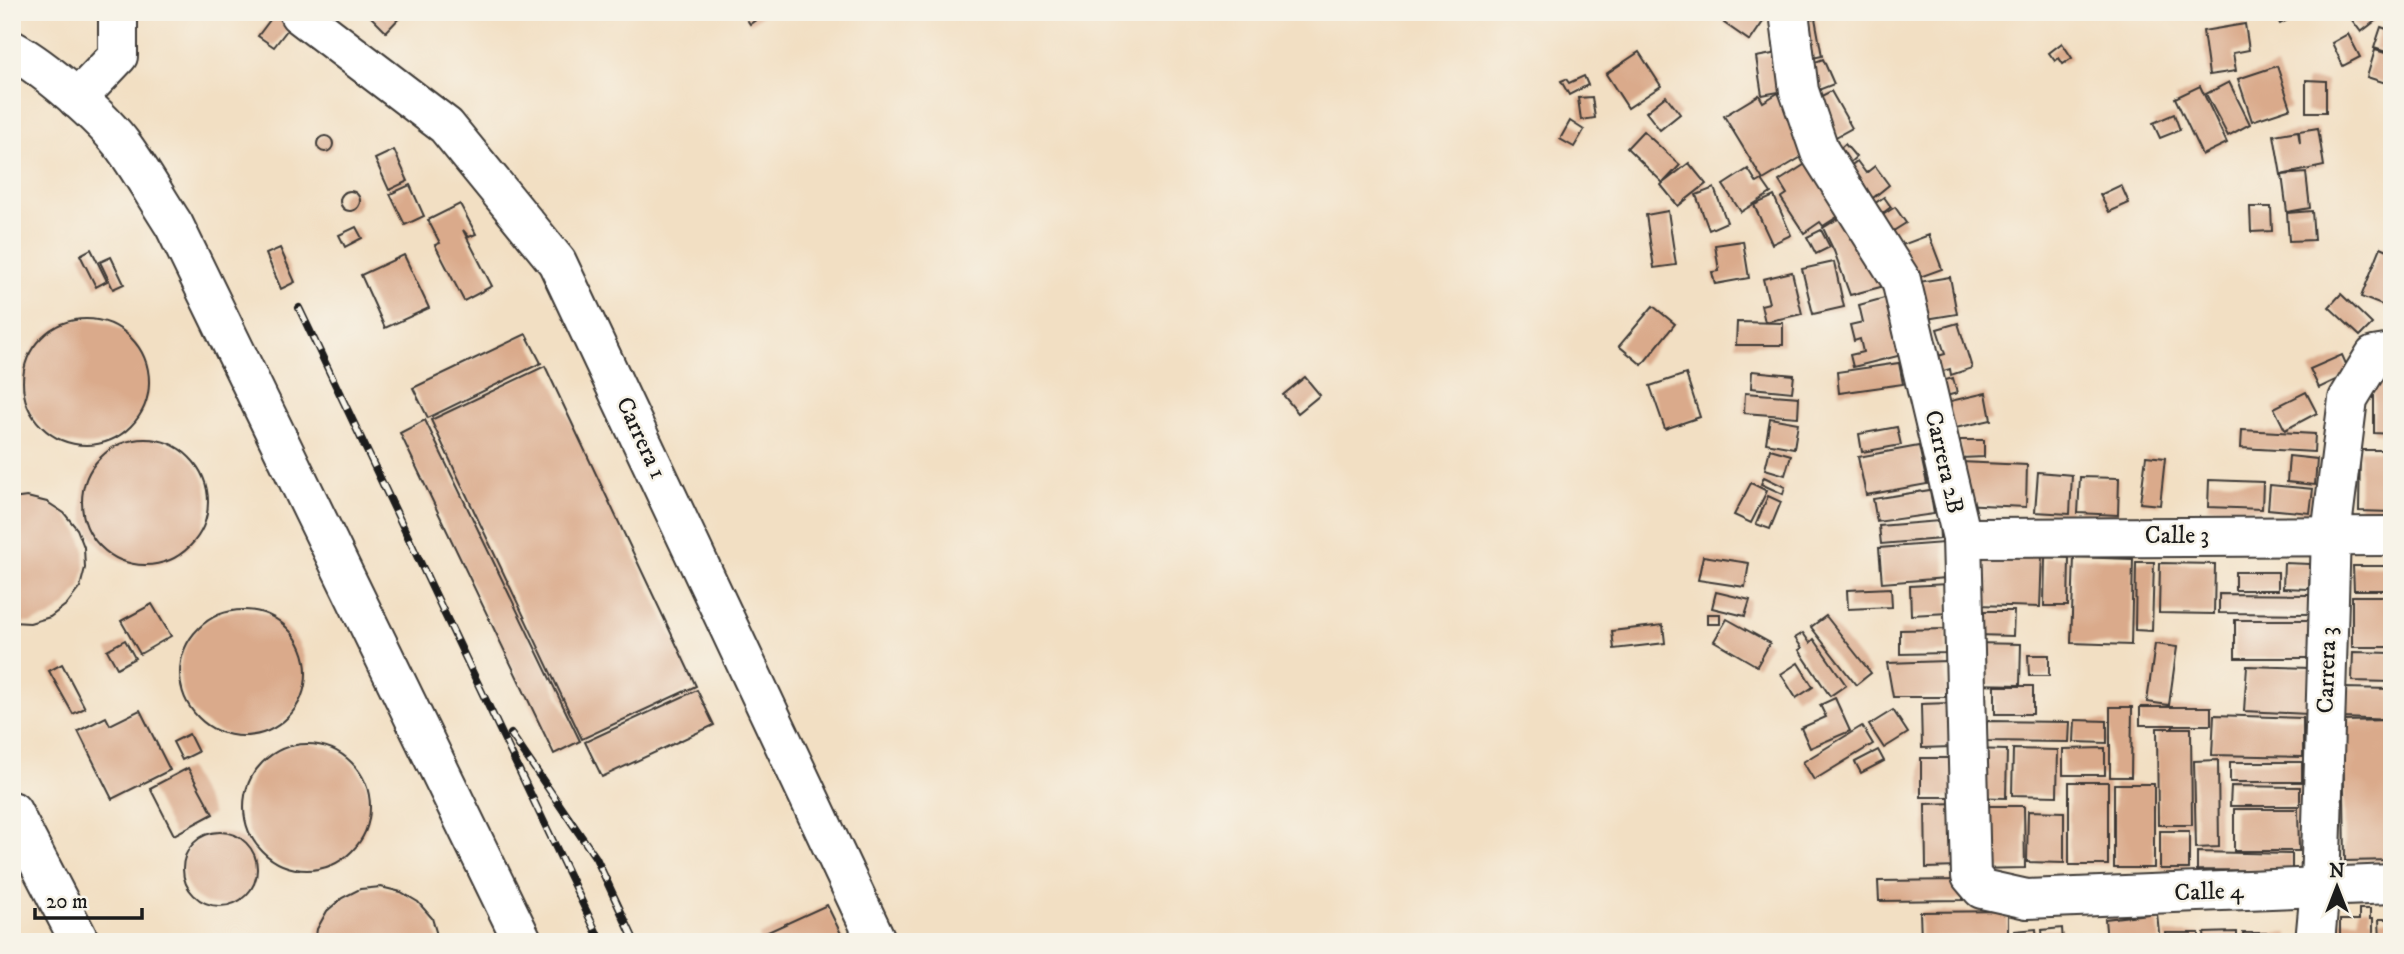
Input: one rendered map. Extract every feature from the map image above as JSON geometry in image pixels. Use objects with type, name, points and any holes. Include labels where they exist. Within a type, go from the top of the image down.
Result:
[{"type":"street","points":[[77,99],[118,56],[118,12]]},
{"type":"street","name":"Carrera 2B","points":[[1788,13],[1799,91],[1820,152],[1901,280],[1962,538],[1970,876],[1982,889],[2027,899]]},
{"type":"street","name":"Carrera 1","points":[[299,15],[446,126],[557,262],[877,942]]},
{"type":"street","points":[[12,50],[77,99],[122,145],[174,225],[523,942]]},
{"type":"street","name":"Carrera 3","points":[[2315,942],[2320,888],[2331,535],[2348,399],[2374,356],[2392,353]]},
{"type":"street","name":"Calle 3","points":[[1962,538],[2392,536]]},
{"type":"street","points":[[12,811],[80,942]]},
{"type":"street","name":"Calle 4","points":[[2027,899],[2392,884]]},
{"type":"building","points":[[276,12],[301,12],[274,47],[258,36]]},
{"type":"building","points":[[373,12],[405,12],[386,32],[370,16]]},
{"type":"building","points":[[742,12],[767,12],[750,24]]},
{"type":"building","points":[[1721,12],[1761,12],[1767,16],[1750,41],[1724,23],[1726,20],[1719,16]]},
{"type":"building","points":[[2274,12],[2303,12],[2280,24]]},
{"type":"building","points":[[2346,12],[2375,12],[2379,18],[2361,32]]},
{"type":"building","points":[[1815,18],[1822,56],[1803,60],[1797,22]]},
{"type":"building","points":[[2245,24],[2249,50],[2233,53],[2236,71],[2209,75],[2203,31]]},
{"type":"building","points":[[2381,27],[2392,31],[2392,54],[2374,48]]},
{"type":"building","points":[[2348,34],[2360,57],[2343,66],[2332,43]]},
{"type":"building","points":[[2062,43],[2072,58],[2063,64],[2059,58],[2055,61],[2049,53]]},
{"type":"building","points":[[2375,50],[2392,55],[2392,85],[2367,77]]},
{"type":"building","points":[[1639,52],[1661,86],[1628,108],[1606,74]]},
{"type":"building","points":[[1778,53],[1784,91],[1762,95],[1756,57]]},
{"type":"building","points":[[1823,59],[1834,84],[1816,91],[1805,66]]},
{"type":"building","points":[[2277,66],[2291,108],[2252,121],[2238,79]]},
{"type":"building","points":[[1584,76],[1588,85],[1569,95],[1561,81],[1566,79],[1569,83]]},
{"type":"building","points":[[2306,80],[2326,81],[2326,112],[2306,112]]},
{"type":"building","points":[[2229,82],[2250,124],[2228,136],[2206,94]]},
{"type":"building","points":[[2200,86],[2227,143],[2202,155],[2175,98]]},
{"type":"building","points":[[1831,91],[1852,128],[1834,138],[1814,100]]},
{"type":"building","points":[[1778,93],[1813,150],[1763,180],[1724,116],[1759,95],[1763,102]]},
{"type":"building","points":[[1666,96],[1680,114],[1660,130],[1646,112]]},
{"type":"building","points":[[1592,97],[1595,118],[1581,120],[1578,98]]},
{"type":"building","points":[[2174,114],[2180,130],[2160,138],[2153,123]]},
{"type":"building","points":[[1570,121],[1584,130],[1574,147],[1560,139]]},
{"type":"building","points":[[2318,128],[2324,166],[2281,175],[2274,135],[2298,131],[2300,143],[2299,131]]},
{"type":"building","points":[[1643,131],[1680,165],[1663,183],[1627,148]]},
{"type":"building","points":[[322,136],[328,136],[333,144],[331,150],[322,152],[317,147],[317,141]]},
{"type":"building","points":[[1845,144],[1856,157],[1838,173],[1827,160]]},
{"type":"building","points":[[394,150],[408,181],[389,190],[375,159]]},
{"type":"building","points":[[1815,158],[1848,210],[1823,226],[1820,222],[1804,233],[1781,198],[1787,194],[1779,181]]},
{"type":"building","points":[[1857,161],[1866,173],[1875,166],[1889,185],[1863,206],[1839,175]]},
{"type":"building","points":[[1689,163],[1706,184],[1678,206],[1661,185]]},
{"type":"building","points":[[1748,169],[1757,183],[1762,180],[1771,193],[1741,212],[1723,185]]},
{"type":"building","points":[[2306,173],[2310,208],[2287,212],[2282,175]]},
{"type":"building","points":[[410,185],[424,216],[405,225],[390,194]]},
{"type":"building","points":[[2121,185],[2129,203],[2109,212],[2100,195]]},
{"type":"building","points":[[1714,188],[1727,222],[1709,230],[1696,195]]},
{"type":"building","points":[[350,191],[357,194],[360,201],[357,208],[350,211],[343,208],[340,201],[343,194]]},
{"type":"building","points":[[1774,196],[1791,235],[1772,244],[1754,205]]},
{"type":"building","points":[[1884,197],[1891,207],[1872,221],[1864,211]]},
{"type":"building","points":[[460,204],[476,234],[469,237],[463,230],[492,286],[464,301],[435,245],[440,243],[428,220]]},
{"type":"building","points":[[1895,207],[1906,223],[1882,238],[1872,222]]},
{"type":"building","points":[[2250,207],[2271,207],[2272,231],[2251,232]]},
{"type":"building","points":[[1852,210],[1888,285],[1850,295],[1823,228]]},
{"type":"building","points":[[1668,211],[1676,265],[1654,268],[1646,215]]},
{"type":"building","points":[[2312,211],[2314,240],[2289,241],[2287,213]]},
{"type":"building","points":[[356,227],[362,238],[345,247],[339,235]]},
{"type":"building","points":[[1821,230],[1830,247],[1816,254],[1807,237]]},
{"type":"building","points":[[1929,235],[1942,269],[1906,282],[1894,248]]},
{"type":"building","points":[[1743,241],[1749,278],[1715,284],[1712,272],[1719,271],[1715,245]]},
{"type":"building","points":[[2381,247],[2392,252],[2392,309],[2361,297]]},
{"type":"building","points":[[280,248],[295,282],[281,289],[266,254]]},
{"type":"building","points":[[91,249],[107,281],[96,287],[80,255]]},
{"type":"building","points":[[404,255],[429,308],[385,328],[361,275]]},
{"type":"building","points":[[111,257],[124,284],[113,289],[100,262]]},
{"type":"building","points":[[1834,262],[1844,307],[1813,314],[1802,269]]},
{"type":"building","points":[[1792,272],[1802,314],[1765,322],[1761,305],[1769,303],[1763,279]]},
{"type":"building","points":[[1950,277],[1957,314],[1926,319],[1919,282]]},
{"type":"building","points":[[1899,294],[1914,352],[1853,367],[1850,355],[1863,352],[1860,339],[1854,341],[1850,325],[1863,322],[1859,305]]},
{"type":"building","points":[[2341,294],[2372,324],[2360,336],[2329,307]]},
{"type":"building","points":[[1653,306],[1675,324],[1642,365],[1619,346]]},
{"type":"building","points":[[86,319],[110,324],[130,338],[144,358],[149,382],[144,406],[130,426],[110,440],[86,445],[62,440],[42,426],[28,406],[23,382],[28,358],[42,338],[62,324]]},
{"type":"building","points":[[1737,322],[1783,323],[1783,345],[1736,345]]},
{"type":"building","points":[[1958,323],[1972,368],[1951,375],[1950,369],[1936,373],[1931,358],[1945,354],[1937,329]]},
{"type":"building","points":[[526,334],[541,363],[428,418],[413,388]]},
{"type":"building","points":[[2342,355],[2350,373],[2319,388],[2310,369]]},
{"type":"building","points":[[1899,363],[1903,384],[1839,393],[1837,372]]},
{"type":"building","points":[[545,366],[696,686],[582,739],[431,420]]},
{"type":"building","points":[[2374,368],[2392,369],[2392,434],[2374,433]]},
{"type":"building","points":[[1752,371],[1794,375],[1792,392],[1751,388]]},
{"type":"building","points":[[1686,374],[1700,417],[1665,429],[1650,386]]},
{"type":"building","points":[[1305,377],[1320,395],[1298,413],[1283,395]]},
{"type":"building","points":[[1953,378],[1957,393],[1939,398],[1935,383]]},
{"type":"building","points":[[2306,392],[2317,413],[2285,430],[2274,408]]},
{"type":"building","points":[[1745,393],[1799,397],[1798,417],[1744,413]]},
{"type":"building","points":[[1986,393],[1991,420],[1951,429],[1946,402]]},
{"type":"building","points":[[1770,418],[1798,423],[1794,448],[1766,443]]},
{"type":"building","points":[[425,420],[580,741],[554,754],[400,433]]},
{"type":"building","points":[[1897,427],[1901,445],[1862,452],[1859,434]]},
{"type":"building","points":[[2242,430],[2315,434],[2314,452],[2241,448]]},
{"type":"building","points":[[145,439],[169,444],[189,458],[203,478],[208,502],[203,526],[189,546],[169,560],[145,565],[121,560],[101,546],[87,526],[82,502],[87,478],[101,458],[121,444]]},
{"type":"building","points":[[1960,440],[1984,440],[1984,457],[1961,458]]},
{"type":"building","points":[[1919,446],[1927,484],[1866,495],[1858,457]]},
{"type":"building","points":[[1770,449],[1791,455],[1785,475],[1765,469]]},
{"type":"building","points":[[2360,450],[2392,450],[2392,512],[2359,511]]},
{"type":"building","points":[[2146,456],[2165,458],[2160,505],[2140,503]]},
{"type":"building","points":[[2289,456],[2317,459],[2315,485],[2287,482]]},
{"type":"building","points":[[1960,462],[2027,465],[2026,507],[1959,504]]},
{"type":"building","points":[[2038,472],[2072,475],[2070,514],[2035,512]]},
{"type":"building","points":[[1764,477],[1785,487],[1783,494],[1761,484]]},
{"type":"building","points":[[2080,477],[2119,478],[2118,515],[2078,513]]},
{"type":"building","points":[[2209,480],[2263,482],[2262,509],[2208,507]]},
{"type":"building","points":[[1751,483],[1767,491],[1751,523],[1734,515]]},
{"type":"building","points":[[2270,485],[2313,489],[2310,513],[2268,509]]},
{"type":"building","points":[[1930,490],[1934,514],[1877,522],[1873,499]]},
{"type":"building","points":[[1768,496],[1781,502],[1770,529],[1756,524]]},
{"type":"building","points":[[27,497],[47,502],[64,513],[77,529],[84,547],[85,568],[80,587],[67,604],[50,617],[30,623],[12,622],[12,499]]},
{"type":"building","points":[[1939,521],[1940,539],[1881,544],[1879,526]]},
{"type":"building","points":[[1943,543],[1946,578],[1882,583],[1879,548]]},
{"type":"building","points":[[1979,552],[2042,554],[2040,607],[1978,605]]},
{"type":"building","points":[[1703,556],[1749,563],[1745,587],[1698,580]]},
{"type":"building","points":[[2045,557],[2069,558],[2068,606],[2044,606]]},
{"type":"building","points":[[2074,557],[2133,559],[2131,645],[2071,643]]},
{"type":"building","points":[[2136,562],[2154,562],[2152,631],[2135,630]]},
{"type":"building","points":[[2160,563],[2215,564],[2214,614],[2159,613]]},
{"type":"building","points":[[2284,563],[2310,564],[2309,589],[2283,588]]},
{"type":"building","points":[[2353,566],[2392,566],[2392,590],[2354,590]]},
{"type":"building","points":[[2235,572],[2278,572],[2278,590],[2235,590]]},
{"type":"building","points":[[1947,584],[1948,613],[1911,615],[1910,586]]},
{"type":"building","points":[[1891,588],[1892,607],[1848,609],[1847,590]]},
{"type":"building","points":[[1716,592],[1750,600],[1745,616],[1712,608]]},
{"type":"building","points":[[2219,594],[2310,595],[2310,614],[2219,613]]},
{"type":"building","points":[[2352,596],[2392,596],[2392,647],[2352,647]]},
{"type":"building","points":[[152,604],[171,636],[140,654],[121,621]]},
{"type":"building","points":[[243,610],[267,615],[287,629],[301,649],[306,673],[301,697],[287,717],[267,731],[243,736],[219,731],[199,717],[185,697],[180,673],[185,649],[199,629],[219,615]]},
{"type":"building","points":[[1977,611],[2014,611],[2013,636],[1977,635]]},
{"type":"building","points":[[1707,614],[1720,614],[1720,624],[1707,624]]},
{"type":"building","points":[[1826,616],[1871,673],[1856,685],[1811,627]]},
{"type":"building","points":[[1727,619],[1770,643],[1757,666],[1714,641]]},
{"type":"building","points":[[2235,620],[2310,620],[2310,658],[2235,658]]},
{"type":"building","points":[[1663,625],[1665,643],[1614,649],[1612,631]]},
{"type":"building","points":[[1947,629],[1947,653],[1900,654],[1900,630]]},
{"type":"building","points":[[1803,633],[1810,643],[1814,639],[1846,685],[1830,696],[1799,650],[1802,648],[1795,638]]},
{"type":"building","points":[[125,640],[135,658],[117,668],[107,650]]},
{"type":"building","points":[[1973,643],[2021,644],[2020,685],[1972,684]]},
{"type":"building","points":[[2155,644],[2177,647],[2169,705],[2147,702]]},
{"type":"building","points":[[2353,652],[2392,653],[2392,682],[2352,681]]},
{"type":"building","points":[[2028,655],[2049,655],[2049,676],[2029,676]]},
{"type":"building","points":[[1946,661],[1946,697],[1893,697],[1887,663]]},
{"type":"building","points":[[1798,663],[1813,687],[1796,698],[1781,674]]},
{"type":"building","points":[[62,664],[85,708],[73,714],[49,671]]},
{"type":"building","points":[[2247,666],[2310,668],[2308,714],[2244,711]]},
{"type":"building","points":[[1995,686],[2033,686],[2033,714],[1995,714]]},
{"type":"building","points":[[2343,688],[2392,689],[2392,720],[2343,718]]},
{"type":"building","points":[[697,690],[714,725],[602,777],[585,742]]},
{"type":"building","points":[[1835,698],[1850,731],[1810,748],[1801,728],[1826,717],[1820,705]]},
{"type":"building","points":[[1950,703],[1951,747],[1922,748],[1921,704]]},
{"type":"building","points":[[2110,707],[2132,707],[2131,777],[2110,777]]},
{"type":"building","points":[[2140,707],[2211,707],[2211,725],[2140,725]]},
{"type":"building","points":[[140,710],[170,770],[112,799],[78,731],[106,717],[110,725]]},
{"type":"building","points":[[1893,710],[1908,733],[1884,748],[1869,725]]},
{"type":"building","points":[[2214,715],[2303,718],[2303,757],[2212,755]]},
{"type":"building","points":[[2075,720],[2107,721],[2107,743],[2074,742]]},
{"type":"building","points":[[2392,720],[2392,860],[2345,861],[2343,721]]},
{"type":"building","points":[[1987,721],[2070,722],[2069,742],[1987,741]]},
{"type":"building","points":[[1862,726],[1873,744],[1814,780],[1803,762]]},
{"type":"building","points":[[2157,728],[2191,728],[2192,825],[2158,825]]},
{"type":"building","points":[[189,734],[198,752],[182,760],[173,742]]},
{"type":"building","points":[[307,744],[331,749],[351,763],[365,783],[370,807],[365,831],[351,851],[331,865],[307,870],[283,865],[263,851],[249,831],[244,807],[249,783],[263,763],[283,749]]},
{"type":"building","points":[[2105,748],[2105,775],[2063,775],[2063,749]]},
{"type":"building","points":[[1969,749],[2007,750],[2006,798],[1969,797]]},
{"type":"building","points":[[2013,749],[2058,750],[2057,796],[2012,795]]},
{"type":"building","points":[[1878,750],[1884,761],[1861,773],[1855,762]]},
{"type":"building","points":[[1921,758],[1954,758],[1954,797],[1921,797]]},
{"type":"building","points":[[2218,760],[2219,847],[2196,848],[2194,761]]},
{"type":"building","points":[[2230,762],[2302,762],[2302,782],[2230,782]]},
{"type":"building","points":[[188,768],[213,814],[174,835],[150,788]]},
{"type":"building","points":[[2069,782],[2108,782],[2108,865],[2069,865]]},
{"type":"building","points":[[2114,784],[2154,784],[2154,868],[2114,868]]},
{"type":"building","points":[[2231,786],[2300,787],[2300,806],[2230,806]]},
{"type":"building","points":[[1957,803],[1958,867],[1926,868],[1925,804]]},
{"type":"building","points":[[1971,806],[2024,806],[2025,868],[1971,869]]},
{"type":"building","points":[[2234,809],[2298,809],[2299,851],[2234,851]]},
{"type":"building","points":[[2028,811],[2064,812],[2064,863],[2027,862]]},
{"type":"building","points":[[2160,831],[2189,831],[2189,869],[2160,869]]},
{"type":"building","points":[[220,832],[241,838],[251,848],[257,869],[251,890],[241,900],[220,906],[199,900],[189,890],[183,869],[189,848],[199,838]]},
{"type":"building","points":[[2197,852],[2292,854],[2292,871],[2197,870]]},
{"type":"building","points":[[1963,880],[1963,900],[1879,901],[1878,881]]},
{"type":"building","points":[[381,887],[401,892],[418,902],[432,918],[439,942],[315,942],[317,929],[327,911],[342,898],[360,889]]},
{"type":"building","points":[[827,905],[845,942],[761,942],[759,936]]},
{"type":"building","points":[[2359,909],[2370,909],[2373,942],[2340,942],[2340,920],[2359,920]]},
{"type":"building","points":[[2008,911],[2008,935],[1921,938],[1920,912]]},
{"type":"building","points":[[2157,913],[2160,942],[2107,942],[2105,919]]},
{"type":"building","points":[[2379,919],[2392,919],[2392,942],[2380,942]]},
{"type":"building","points":[[2062,928],[2063,942],[2043,942],[2042,930]]},
{"type":"building","points":[[2036,929],[2037,942],[2015,942],[2015,931]]},
{"type":"building","points":[[2237,932],[2237,942],[2205,942],[2204,933]]},
{"type":"building","points":[[2165,933],[2199,933],[2199,942],[2165,942]]},
{"type":"building","points":[[2243,933],[2288,933],[2288,942],[2243,942]]},
{"type":"railway","points":[[299,308],[601,942]]},
{"type":"railway","points":[[511,734],[596,858],[635,942]]}]
